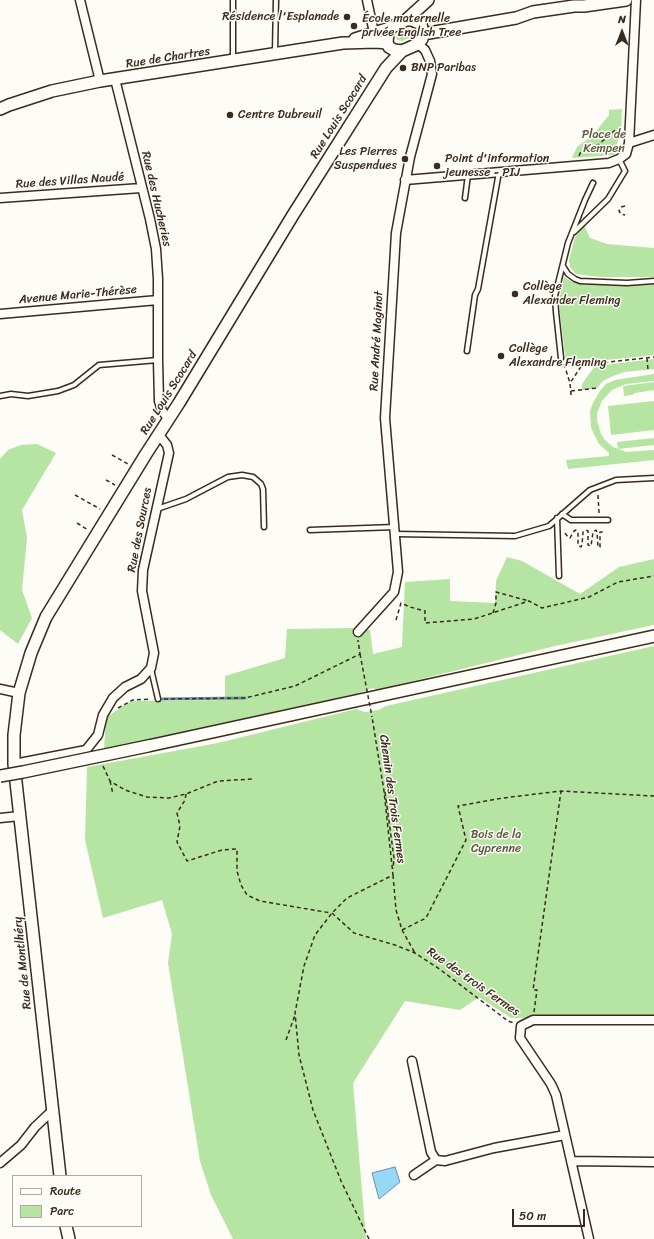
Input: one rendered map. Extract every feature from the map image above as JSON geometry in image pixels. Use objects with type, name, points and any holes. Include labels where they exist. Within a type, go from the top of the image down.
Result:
[{"type":"main road","points":[[428,0],[422,29],[422,39],[418,44],[402,51],[394,50],[388,45],[388,33],[390,28],[406,20],[428,0]]},
{"type":"main road","points":[[406,20],[412,20],[422,29],[516,18],[533,12],[574,3],[584,6],[626,0]]},
{"type":"main road","name":"Rue de Chartres","points":[[0,109],[52,91],[100,81],[343,43],[390,28]]},
{"type":"main road","name":"Rue de Chartres","points":[[343,43],[388,45]]},
{"type":"main road","name":"Rue Louis Scocard","points":[[386,68],[388,45]]},
{"type":"main road","name":"Rue Louis Scocard","points":[[14,747],[15,714],[19,694],[31,653],[46,617],[293,215],[386,68],[402,51]]},
{"type":"main road","points":[[0,776],[148,746],[654,636]]},
{"type":"main road","name":"Rue de Montlhéry","points":[[14,747],[14,764],[60,1175]]},
{"type":"main road","points":[[66,1227],[69,1239]]},
{"type":"street","points":[[80,0],[100,81]]},
{"type":"street","points":[[367,0],[374,33]]},
{"type":"street","points":[[405,180],[609,163],[626,154],[629,143],[636,0]]},
{"type":"street","name":"Rue André Maginot","points":[[358,632],[394,592],[398,572],[385,418],[396,232],[410,157],[432,74],[430,61],[424,50],[418,44]]},
{"type":"street","name":"Rue des Hucheries","points":[[115,79],[141,188],[150,219],[156,249],[159,401],[162,411],[169,419]]},
{"type":"street","points":[[629,143],[654,135]]},
{"type":"street","name":"Rue des Villas Naudé","points":[[0,198],[141,188]]},
{"type":"street","name":"Avenue Marie-Thérèse","points":[[0,314],[158,300]]},
{"type":"street","name":"Rue des Sources","points":[[151,668],[154,653],[142,591],[143,570],[169,453],[167,445],[159,435]]},
{"type":"street","points":[[14,764],[86,750],[98,735],[103,715],[113,698],[125,687],[141,679],[151,668]]},
{"type":"street","points":[[0,689],[19,694]]},
{"type":"street","points":[[0,818],[20,816]]},
{"type":"street","points":[[521,1026],[533,1020],[654,1020]]},
{"type":"street","name":"Rue des trois Fermes","points":[[521,1026],[520,1038],[551,1084],[556,1095],[589,1239]]},
{"type":"street","points":[[412,1061],[431,1152],[436,1160],[445,1162],[494,1148],[565,1135]]},
{"type":"street","points":[[0,1163],[21,1145],[35,1127],[53,1110]]},
{"type":"street","points":[[414,1175],[436,1160]]},
{"type":"street","points":[[571,1162],[654,1162]]},
{"type":"lane","points":[[233,0],[233,61]]},
{"type":"lane","points":[[275,54],[276,0]]},
{"type":"lane","points":[[572,234],[608,199],[625,171],[618,159]]},
{"type":"lane","points":[[467,352],[475,295],[478,289],[499,172]]},
{"type":"lane","points":[[465,198],[468,174]]},
{"type":"lane","points":[[561,358],[555,296],[572,234],[593,183]]},
{"type":"lane","points":[[563,266],[568,274],[580,281],[627,283],[654,281]]},
{"type":"lane","points":[[0,396],[11,394],[28,396],[58,391],[74,385],[99,365],[158,360]]},
{"type":"lane","points":[[156,509],[186,499],[228,477],[253,477],[261,484],[263,489],[264,527]]},
{"type":"lane","points":[[310,530],[395,531],[515,536],[548,526],[590,490],[616,480],[654,478]]},
{"type":"lane","points":[[562,514],[571,520],[608,520]]},
{"type":"lane","points":[[558,518],[559,576]]},
{"type":"lane","points":[[151,668],[158,699]]},
{"type":"path","points":[[578,166],[578,156],[581,151],[598,145],[614,131],[622,127]]},
{"type":"path","points":[[625,206],[620,207],[619,211],[621,214],[625,215]]},
{"type":"path","points":[[570,383],[582,365],[654,357]]},
{"type":"path","points":[[561,358],[570,383],[571,395]]},
{"type":"path","points":[[647,358],[648,370]]},
{"type":"path","points":[[570,391],[596,388]]},
{"type":"path","points":[[112,455],[137,469]]},
{"type":"path","points":[[598,487],[599,520]]},
{"type":"path","points":[[75,495],[109,514]]},
{"type":"path","points":[[558,529],[564,532],[568,538],[570,538],[576,530],[578,532],[579,547],[582,545],[584,530],[588,531],[589,546],[592,545],[593,532],[596,530],[598,547],[600,547],[600,532],[604,532]]},
{"type":"path","points":[[493,613],[496,603],[496,592],[529,601],[542,608],[589,597],[618,582],[654,576]]},
{"type":"path","points":[[396,620],[401,603],[425,611],[425,623],[474,619],[529,601]]},
{"type":"path","name":"Chemin des Trois Fermes","points":[[295,1013],[304,966],[315,935],[332,913],[347,898],[393,875],[384,791],[360,654],[358,632]]},
{"type":"path","points":[[103,715],[133,700],[246,698],[295,686],[360,654]]},
{"type":"path","points":[[102,764],[110,781],[113,794]]},
{"type":"path","points":[[110,781],[125,790],[147,797],[169,798],[186,794],[218,781],[253,779]]},
{"type":"path","points":[[402,930],[426,918],[466,840],[458,806],[503,798],[561,791],[654,796]]},
{"type":"path","points":[[533,1020],[536,990],[533,990],[561,791]]},
{"type":"path","points":[[186,794],[185,800],[177,813],[180,826],[176,842],[187,861],[222,850],[237,849],[237,871],[241,885],[247,895],[260,901],[332,913],[354,933],[395,945],[415,953]]},
{"type":"path","points":[[393,875],[396,910],[402,930],[415,953]]},
{"type":"path","name":"Rue des trois Fermes","points":[[415,953],[438,968],[508,1021],[521,1026]]},
{"type":"path","points":[[286,1040],[295,1013]]},
{"type":"path","points":[[295,1013],[299,1055],[313,1110],[341,1181],[369,1239]]},
{"type":"green space","points":[[407,28],[413,29],[414,36],[402,41],[397,40],[396,36],[398,33]]},
{"type":"green space","name":"Place de Kempen","points":[[622,109],[621,130],[614,155],[572,158],[577,147],[593,135],[609,115],[609,110]]},
{"type":"green space","points":[[584,225],[590,238],[607,244],[654,248],[654,277],[600,277],[576,274],[570,267],[569,260],[575,237]]},
{"type":"green space","points":[[564,277],[573,282],[590,284],[627,285],[654,283],[654,355],[566,363],[560,314],[560,296]]},
{"type":"green space","points":[[654,359],[654,369],[624,372],[603,381],[597,388],[582,390],[582,384],[595,366]]},
{"type":"green space","points":[[654,374],[654,381],[626,384],[612,390],[602,401],[597,413],[597,420],[601,434],[613,447],[626,452],[654,450],[654,460],[568,469],[566,460],[609,456],[609,453],[599,444],[591,428],[590,411],[600,391],[606,384],[615,380]]},
{"type":"green space","points":[[654,382],[654,390],[624,396],[623,386]]},
{"type":"green space","points":[[654,401],[654,430],[611,435],[608,406]]},
{"type":"green space","points":[[654,438],[654,445],[618,449],[617,442]]},
{"type":"green space","points":[[37,444],[56,453],[22,510],[27,538],[22,590],[32,618],[18,644],[0,630],[0,459],[8,450],[21,445]]},
{"type":"green space","points":[[507,557],[522,561],[580,594],[619,567],[654,559],[654,625],[555,646],[377,690],[373,688],[356,694],[104,749],[106,718],[127,703],[135,701],[225,700],[225,676],[285,658],[287,629],[352,628],[370,630],[373,654],[402,647],[405,582],[450,579],[450,601],[495,603],[496,581]]},
{"type":"green space","name":"Bois de la Cyprenne","points":[[654,646],[654,1020],[511,1018],[479,997],[460,1010],[405,1001],[353,1083],[366,1239],[233,1239],[211,1195],[200,1161],[168,963],[172,934],[162,900],[103,918],[85,840],[87,767],[218,743],[356,709],[365,712],[379,710],[386,706]]},
{"type":"water","points":[[395,1167],[400,1182],[379,1199],[372,1173]]},
{"type":"waterway","points":[[158,699],[245,698]]},
{"type":"place","name":"Résidence l'Esplanade","points":[[347,17]]},
{"type":"place","name":"École maternelle privée English Tree","points":[[354,26]]},
{"type":"place","name":"BNP Paribas","points":[[403,68]]},
{"type":"place","name":"Centre Dubreuil","points":[[230,115]]},
{"type":"place","name":"Les Pierres Suspendues","points":[[405,159]]},
{"type":"place","name":"Point d'information jeunesse - PIJ","points":[[437,166]]},
{"type":"place","name":"Collège Alexander Fleming","points":[[515,294]]},
{"type":"place","name":"Collège Alexandre Fleming","points":[[501,356]]}]
